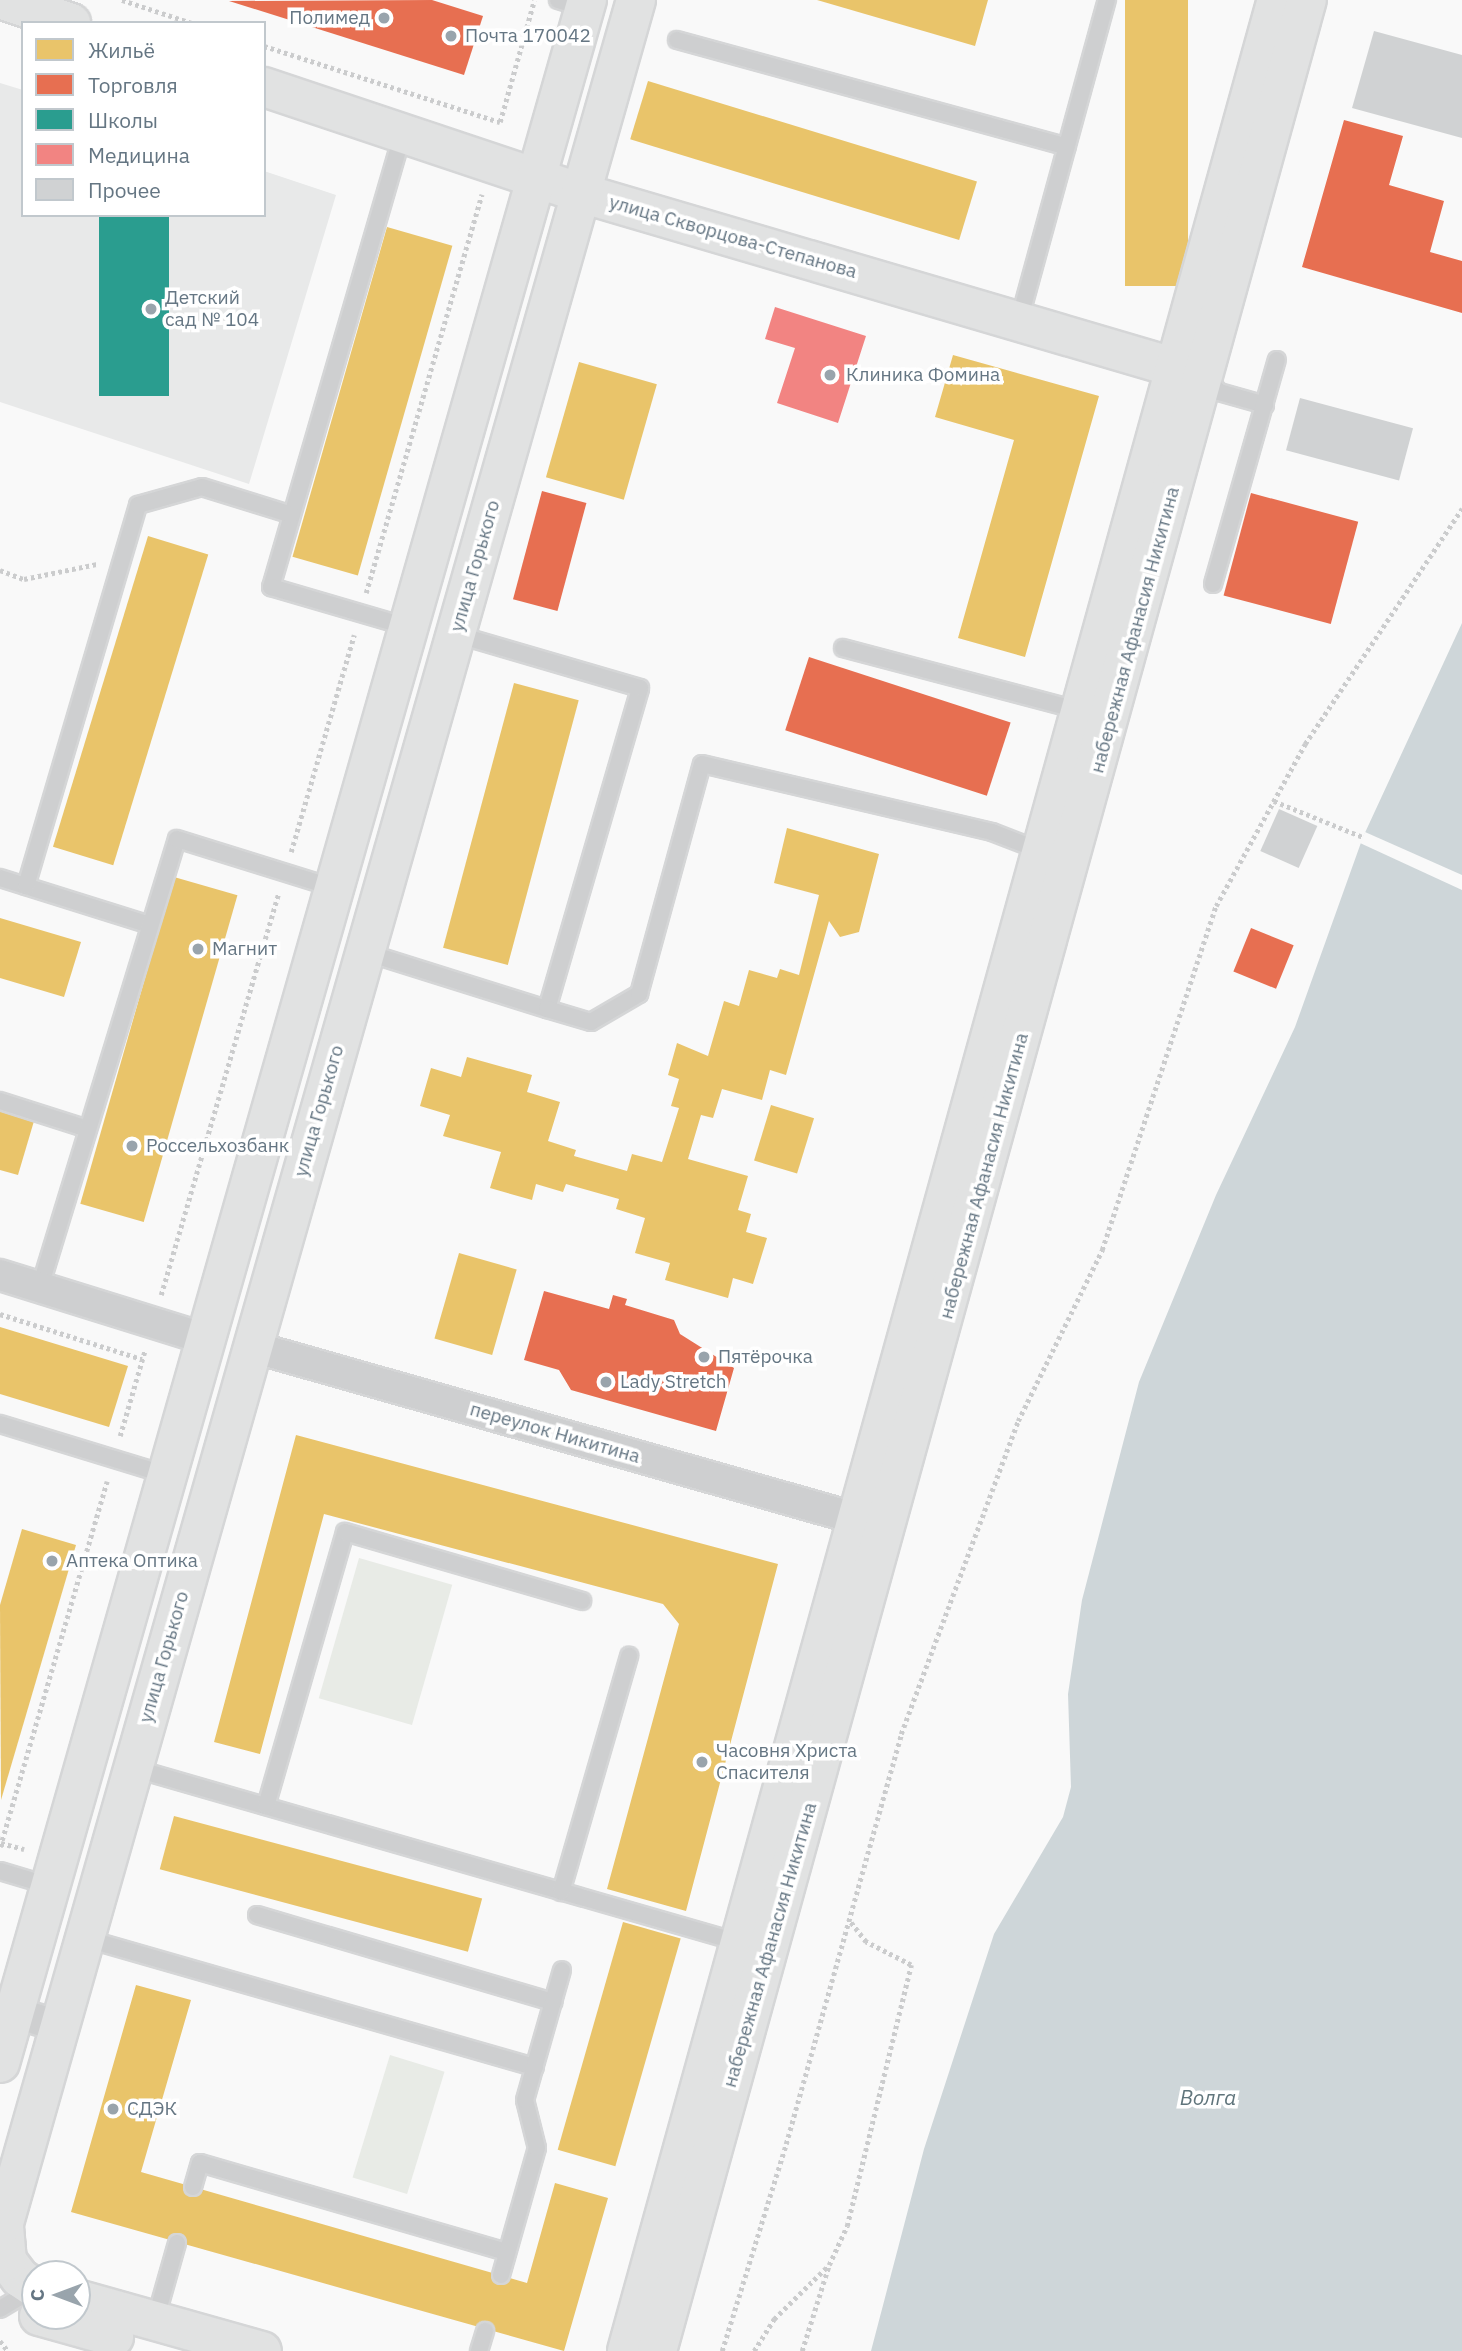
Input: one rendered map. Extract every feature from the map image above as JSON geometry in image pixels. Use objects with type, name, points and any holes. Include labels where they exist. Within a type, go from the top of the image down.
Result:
[{"type":"main road","points":[[3,0],[65,21]]},
{"type":"main road","name":"улица Горького","points":[[19,2295],[2,2246],[4,2223],[636,0]]},
{"type":"main road","name":"набережная Афанасия Никитина","points":[[657,2351],[1191,372],[1277,0]]},
{"type":"main road","name":"набережная Афанасия Никитина","points":[[627,2351],[1082,711],[1307,0]]},
{"type":"main road","points":[[0,2063],[7,2010],[50,1886],[537,178],[577,3]]},
{"type":"main road","name":"улица Скворцова-Степанова","points":[[266,88],[581,193],[1191,372]]},
{"type":"main road","points":[[19,2295],[159,2336],[262,2351]]},
{"type":"main road","points":[[91,2305],[159,2336]]},
{"type":"street","points":[[0,1275],[206,1339]]},
{"type":"street","name":"переулок Никитина","points":[[253,1346],[858,1519]]},
{"type":"street","points":[[7,2010],[59,2026]]},
{"type":"lane","points":[[1019,321],[1107,0]]},
{"type":"lane","points":[[677,40],[1067,147]]},
{"type":"lane","points":[[402,133],[271,587],[408,627]]},
{"type":"lane","points":[[1213,584],[1277,360]]},
{"type":"lane","points":[[1191,372],[1219,392],[1265,405]]},
{"type":"lane","points":[[26,886],[138,505],[202,487],[292,515]]},
{"type":"lane","points":[[456,634],[639,688],[547,1009]]},
{"type":"lane","points":[[843,648],[1082,711]]},
{"type":"lane","points":[[365,952],[591,1022],[639,994],[702,764],[992,832],[1043,852]]},
{"type":"lane","points":[[40,1287],[177,839],[334,888]]},
{"type":"lane","points":[[0,878],[150,925]]},
{"type":"lane","points":[[0,1101],[88,1129]]},
{"type":"lane","points":[[0,1424],[167,1475]]},
{"type":"lane","points":[[266,1806],[345,1532],[582,1601]]},
{"type":"lane","points":[[561,1892],[629,1656]]},
{"type":"lane","points":[[132,1768],[741,1943]]},
{"type":"lane","points":[[0,1871],[50,1886]]},
{"type":"lane","points":[[257,1915],[553,2002]]},
{"type":"lane","points":[[84,1938],[535,2067]]},
{"type":"lane","points":[[501,2275],[537,2148],[525,2100],[562,1970]]},
{"type":"lane","points":[[193,2187],[200,2163],[507,2252]]},
{"type":"lane","points":[[159,2336],[177,2243]]},
{"type":"lane","points":[[479,2351],[485,2331]]},
{"type":"path","points":[[122,0],[186,21]]},
{"type":"path","points":[[266,47],[499,122],[534,0]]},
{"type":"path","points":[[0,1847],[483,193]]},
{"type":"path","points":[[722,2351],[786,2144],[901,1734],[1018,1422],[1102,1250],[1216,906],[1305,744],[1462,509]]},
{"type":"path","points":[[0,570],[24,579],[121,559]]},
{"type":"path","points":[[1274,801],[1363,837]]},
{"type":"path","points":[[0,1314],[142,1359]]},
{"type":"path","points":[[802,2351],[829,2264],[847,2226],[911,1965],[866,1942],[849,1920]]},
{"type":"path","points":[[754,2351],[774,2319],[829,2264]]},
{"type":"path","points":[[0,2341],[8,2351]]},
{"type":"shaded area","name":"Детский сад № 104","points":[[0,83],[21,89],[21,217],[266,217],[266,172],[336,195],[249,484],[0,402]]},
{"type":"shaded area","points":[[359,1558],[452,1585],[412,1725],[319,1698]]},
{"type":"shaded area","points":[[390,2055],[445,2072],[407,2194],[353,2177]]},
{"type":"water","name":"Волга","points":[[1462,623],[1462,2351],[871,2351],[924,2149],[994,1934],[1063,1817],[1071,1787],[1068,1694],[1082,1600],[1139,1382],[1216,1195],[1295,1027],[1363,837]]},
{"type":"pier","points":[[1365,832],[1462,875],[1462,890],[1360,843]]},
{"type":"building: Жильё","points":[[817,0],[988,0],[975,46]]},
{"type":"building: Жильё","points":[[1125,0],[1188,0],[1188,286],[1125,286]]},
{"type":"building: Жильё","points":[[648,81],[977,182],[959,240],[630,139]]},
{"type":"building: Жильё","points":[[387,227],[452,246],[358,575],[292,557]]},
{"type":"building: Жильё","points":[[953,355],[1099,396],[1025,657],[958,638],[1014,440],[935,417]]},
{"type":"building: Жильё","points":[[579,362],[657,384],[624,500],[546,477]]},
{"type":"building: Жильё","points":[[148,536],[208,554],[113,865],[53,847]]},
{"type":"building: Жильё","points":[[514,683],[579,700],[508,965],[443,948]]},
{"type":"building: Жильё","points":[[787,828],[879,854],[859,932],[840,937],[829,921],[786,1075],[770,1070],[762,1100],[722,1089],[713,1118],[701,1115],[688,1159],[748,1176],[738,1210],[751,1214],[746,1232],[767,1238],[753,1284],[733,1278],[728,1298],[665,1280],[670,1263],[635,1253],[645,1218],[616,1209],[619,1199],[566,1184],[563,1192],[536,1184],[532,1200],[490,1188],[501,1152],[443,1136],[450,1115],[420,1106],[431,1068],[461,1077],[467,1057],[532,1075],[527,1092],[560,1102],[548,1141],[576,1150],[574,1156],[627,1171],[632,1154],[662,1162],[679,1108],[671,1106],[679,1079],[668,1075],[677,1043],[708,1056],[724,1001],[739,1006],[749,970],[777,978],[780,969],[799,975],[819,895],[774,883]]},
{"type":"building: Жильё","points":[[174,877],[237,895],[144,1222],[80,1204]]},
{"type":"building: Жильё","points":[[0,918],[81,942],[64,997],[0,978]]},
{"type":"building: Жильё","points":[[771,1105],[814,1118],[797,1174],[754,1160]]},
{"type":"building: Жильё","points":[[0,1110],[34,1121],[18,1175],[0,1170]]},
{"type":"building: Жильё","points":[[459,1253],[517,1270],[492,1355],[434,1339]]},
{"type":"building: Жильё","points":[[0,1327],[128,1366],[109,1427],[0,1394]]},
{"type":"building: Жильё","points":[[296,1435],[778,1564],[686,1911],[607,1889],[679,1624],[663,1604],[324,1514],[260,1754],[214,1742]]},
{"type":"building: Жильё","points":[[22,1529],[76,1545],[1,1800],[0,1605]]},
{"type":"building: Жильё","points":[[174,1816],[482,1899],[468,1952],[160,1869]]},
{"type":"building: Жильё","points":[[623,1922],[681,1939],[615,2166],[558,2150]]},
{"type":"building: Жильё","points":[[136,1985],[191,2000],[141,2172],[527,2283],[555,2183],[608,2198],[564,2351],[71,2212]]},
{"type":"building: Торговля","points":[[432,0],[483,16],[464,75],[229,1]]},
{"type":"building: Торговля","points":[[1344,120],[1403,136],[1389,185],[1444,201],[1430,252],[1462,261],[1462,313],[1302,267]]},
{"type":"building: Торговля","points":[[542,491],[586,503],[557,611],[513,599]]},
{"type":"building: Торговля","points":[[1251,493],[1358,522],[1331,624],[1224,595]]},
{"type":"building: Торговля","points":[[809,657],[1011,723],[987,796],[785,730]]},
{"type":"building: Торговля","points":[[1251,928],[1294,945],[1276,989],[1233,972]]},
{"type":"building: Торговля","points":[[544,1291],[609,1309],[613,1295],[627,1299],[625,1305],[674,1320],[680,1334],[734,1368],[716,1431],[571,1390],[559,1370],[524,1360]]},
{"type":"building: Школы","points":[[99,217],[169,217],[169,396],[99,396]]},
{"type":"building: Медицина","points":[[775,307],[866,336],[838,423],[777,403],[795,348],[765,339]]},
{"type":"building: Прочее","points":[[1374,31],[1462,55],[1462,138],[1352,108]]},
{"type":"building: Прочее","points":[[1300,398],[1413,428],[1399,480],[1286,450]]},
{"type":"building: Прочее","points":[[1279,809],[1317,826],[1299,868],[1260,851]]},
{"type":"place","name":"Полимед","points":[[384,18]]},
{"type":"place","name":"Почта 170042","points":[[451,36]]},
{"type":"place","name":"Детский сад № 104","points":[[151,309]]},
{"type":"place","name":"Клиника Фомина","points":[[830,375]]},
{"type":"place","name":"Магнит","points":[[198,949]]},
{"type":"place","name":"Россельхозбанк","points":[[132,1146]]},
{"type":"place","name":"Пятёрочка","points":[[704,1357]]},
{"type":"place","name":"Lady Stretch","points":[[606,1382]]},
{"type":"place","name":"Аптека Оптика","points":[[52,1561]]},
{"type":"place","name":"Часовня Христа Спасителя","points":[[702,1762]]},
{"type":"place","name":"СДЭК","points":[[113,2109]]}]
